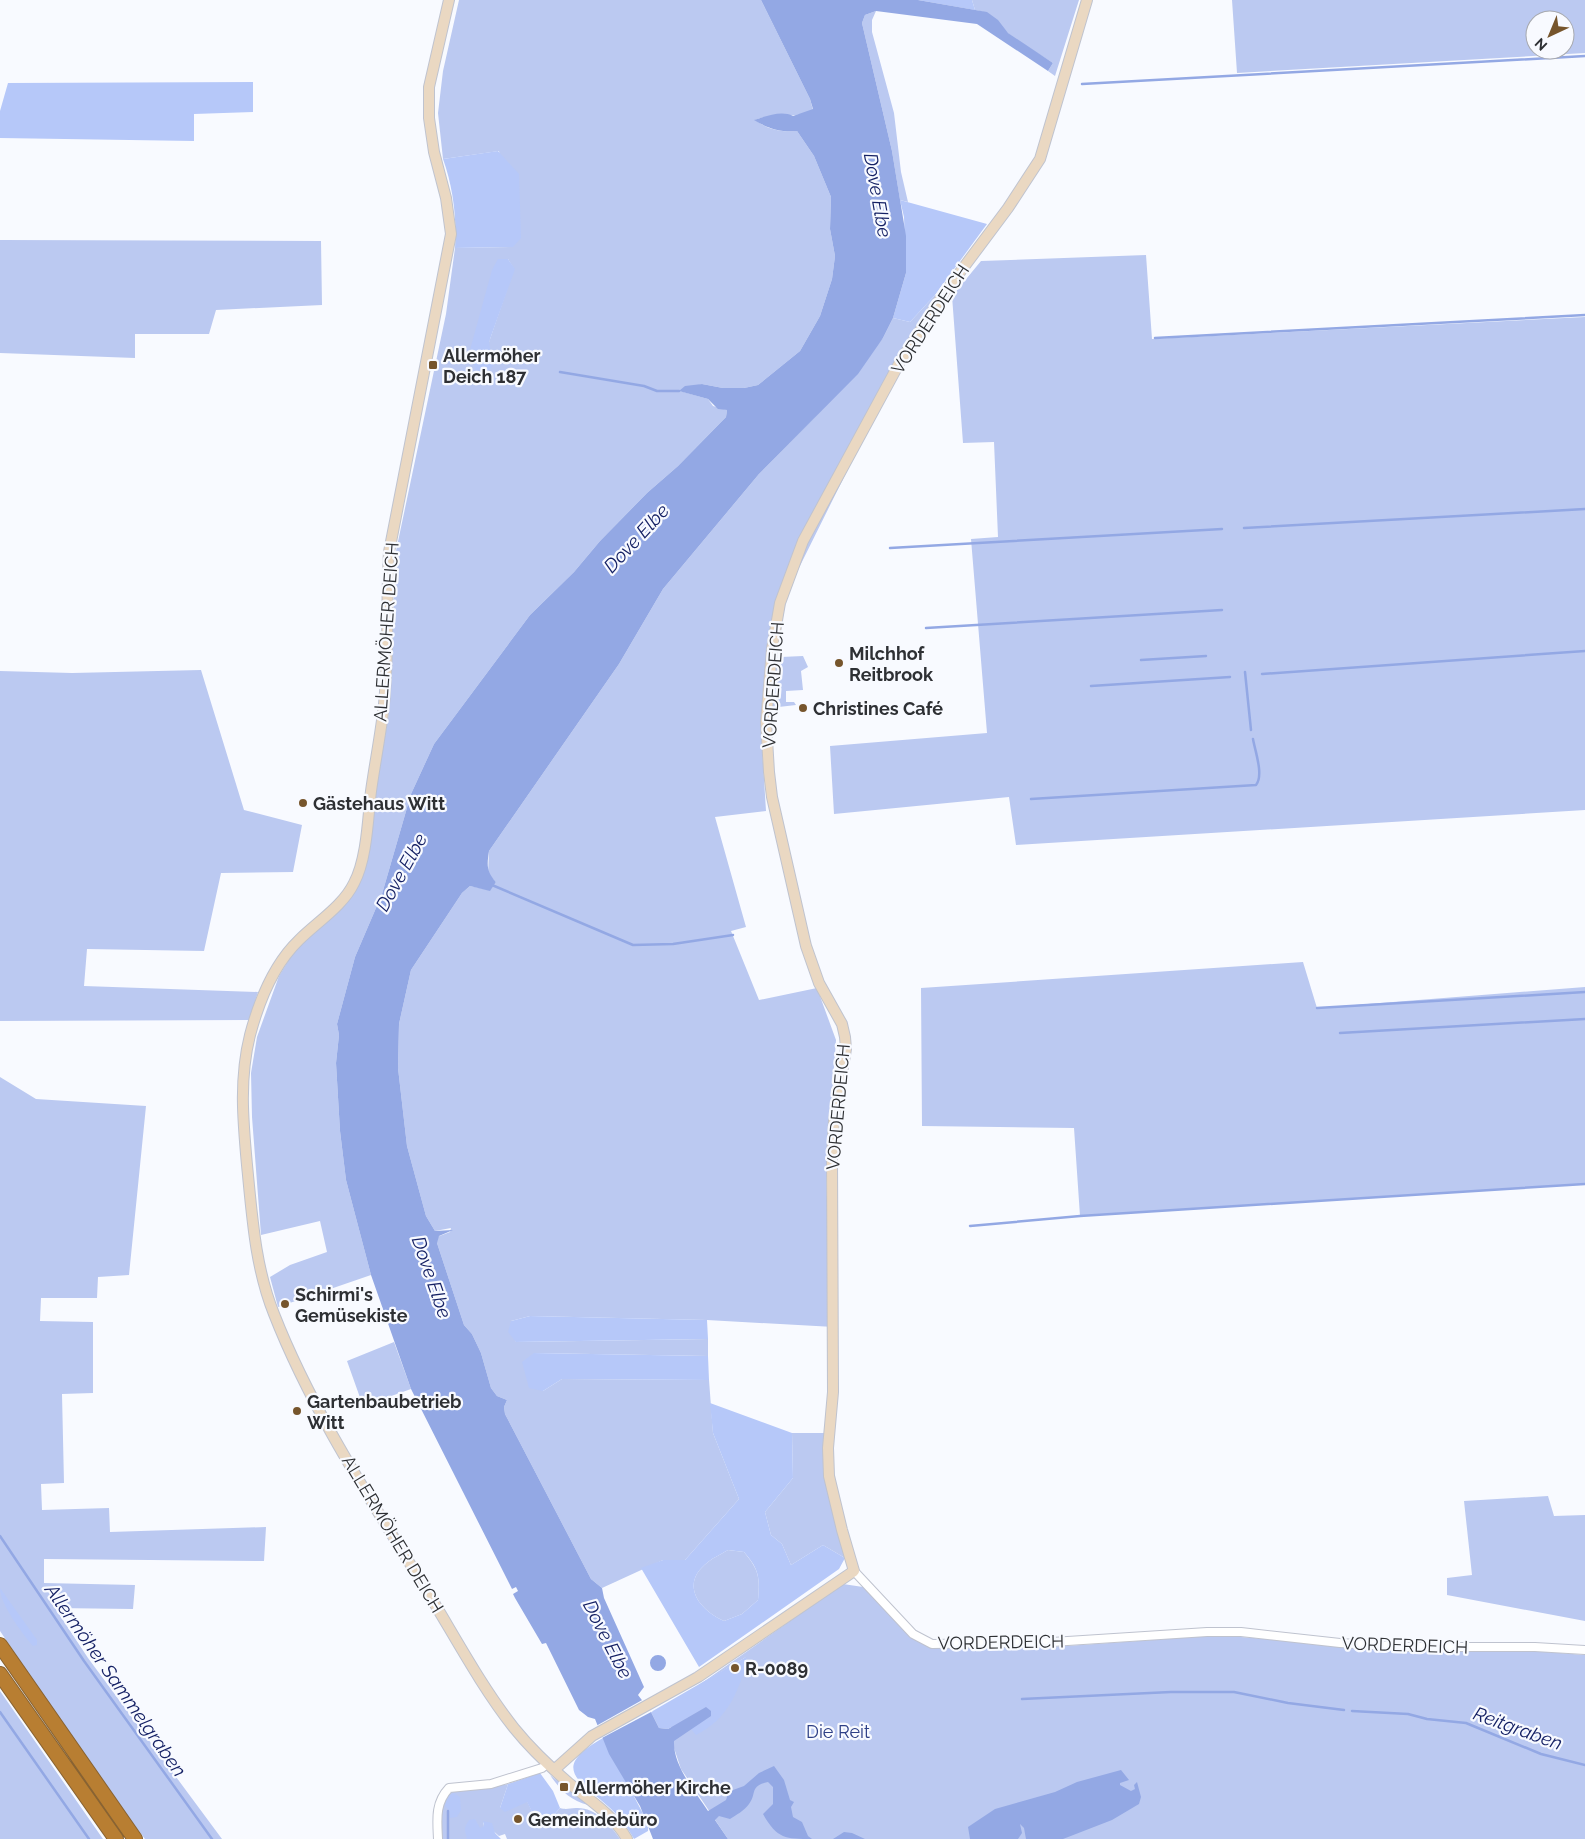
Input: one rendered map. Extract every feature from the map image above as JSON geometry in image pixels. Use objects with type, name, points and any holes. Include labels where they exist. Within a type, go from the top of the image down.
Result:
[{"type":"highway","points":[[0,1645],[135,1839]]},
{"type":"highway","points":[[0,1674],[116,1839]]},
{"type":"street","name":"ALLERMÖHER DEICH","points":[[449,0],[430,87],[429,118],[434,152],[446,198],[451,234],[389,552],[386,597],[388,634],[384,705],[362,856],[354,884],[341,902],[285,954],[263,995],[250,1034],[243,1071],[243,1115],[254,1243],[273,1312],[304,1378],[381,1517],[488,1690],[513,1726],[550,1767],[614,1820],[627,1839]]},
{"type":"street","name":"VORDERDEICH","points":[[1087,0],[1040,159],[1008,208],[925,323],[900,362],[846,460],[803,541],[785,584],[772,649],[766,722],[772,797],[806,946],[819,983],[842,1024],[845,1037],[846,1049],[834,1120],[832,1158],[833,1392],[828,1448],[831,1488],[854,1571],[913,1634],[932,1644],[1052,1642],[1207,1632],[1241,1632],[1340,1643],[1408,1647],[1535,1647],[1585,1650]]},
{"type":"street","points":[[438,1839],[438,1808],[441,1796],[449,1788],[491,1784],[550,1767],[592,1736],[660,1699],[738,1650],[854,1571]]},
{"type":"green space","points":[[459,0],[761,0],[810,99],[813,110],[799,115],[769,116],[755,120],[775,130],[797,131],[814,156],[831,197],[830,229],[835,256],[832,279],[820,316],[800,351],[758,385],[744,388],[723,388],[702,384],[680,391],[708,399],[713,406],[727,410],[726,417],[678,466],[647,493],[600,541],[574,572],[530,615],[434,744],[411,794],[382,894],[355,957],[337,1024],[339,1035],[336,1063],[340,1131],[346,1180],[371,1275],[278,1307],[270,1277],[290,1265],[327,1252],[320,1221],[261,1235],[252,1117],[251,1073],[257,1037],[279,976],[293,953],[363,871],[389,712],[396,551],[446,314],[455,248],[513,247],[499,151],[443,159],[438,113],[443,71]],"holes":[[[508,259],[514,269],[489,342]]]},
{"type":"green space","points":[[972,0],[1079,0],[1055,76],[1048,71],[1053,63],[1009,34],[987,13],[975,10]]},
{"type":"green space","points":[[1232,0],[1585,0],[1585,53],[1575,54],[1575,10],[1525,10],[1525,56],[1237,73]]},
{"type":"green space","points":[[876,11],[872,20],[872,32],[894,113],[901,172],[908,202],[900,200],[892,151],[862,23],[865,15]]},
{"type":"green space","points":[[0,240],[321,241],[322,305],[216,310],[209,334],[135,334],[135,358],[0,353]]},
{"type":"green space","points":[[1146,255],[1152,339],[1585,317],[1585,810],[1016,845],[1009,797],[834,814],[830,746],[987,733],[971,539],[998,537],[994,442],[963,443],[952,296],[904,364],[851,463],[788,590],[774,665],[781,657],[803,656],[808,667],[801,671],[803,690],[786,691],[786,702],[794,702],[796,705],[770,708],[773,669],[761,731],[766,811],[715,817],[746,927],[731,931],[759,1000],[817,988],[836,1040],[826,1182],[834,1327],[707,1320],[530,1316],[511,1321],[516,1342],[708,1339],[708,1356],[534,1353],[543,1391],[562,1379],[709,1380],[713,1433],[739,1499],[685,1560],[663,1560],[602,1588],[591,1579],[505,1414],[504,1407],[507,1400],[497,1396],[491,1388],[481,1353],[472,1334],[464,1325],[437,1243],[437,1237],[450,1232],[451,1228],[435,1231],[426,1216],[407,1146],[398,1068],[399,1024],[411,970],[462,893],[470,886],[490,890],[496,882],[488,874],[489,851],[619,664],[663,589],[759,474],[814,418],[883,338],[893,318],[910,322],[935,295],[953,295],[981,261]]},
{"type":"green space","points":[[201,670],[244,810],[302,825],[293,872],[221,873],[204,951],[87,949],[84,986],[258,992],[249,1020],[0,1021],[0,671],[72,673]]},
{"type":"green space","points":[[1303,962],[1317,1008],[1585,987],[1585,1184],[1080,1216],[1074,1128],[922,1126],[921,988]]},
{"type":"green space","points":[[0,1077],[36,1099],[146,1106],[129,1275],[98,1277],[97,1298],[41,1298],[40,1321],[93,1322],[93,1393],[62,1394],[64,1483],[41,1484],[42,1510],[109,1508],[110,1532],[266,1527],[264,1561],[44,1559],[44,1583],[135,1585],[133,1609],[55,1608],[88,1658],[222,1839],[145,1839],[107,1789],[0,1631]]},
{"type":"green space","points":[[394,1342],[411,1389],[363,1406],[347,1361]]},
{"type":"green space","points":[[792,1433],[824,1433],[826,1481],[845,1558],[823,1545],[791,1565],[782,1544],[771,1535],[765,1512],[793,1478]]},
{"type":"green space","points":[[1548,1496],[1554,1516],[1585,1515],[1585,1621],[1447,1595],[1447,1578],[1472,1575],[1464,1501]]},
{"type":"green space","points":[[728,1550],[744,1552],[749,1558],[756,1569],[759,1592],[758,1600],[742,1614],[724,1621],[700,1603],[694,1587],[699,1570],[710,1560]]},
{"type":"green space","name":"Die Reit","points":[[843,1584],[863,1587],[910,1637],[931,1648],[1052,1647],[1208,1636],[1412,1651],[1535,1651],[1585,1655],[1585,1839],[728,1839],[681,1769],[674,1748],[668,1703],[733,1673],[746,1657],[699,1685]]},
{"type":"green space","points":[[0,1691],[103,1839],[0,1839]]},
{"type":"green space","points":[[550,1775],[588,1805],[576,1801],[566,1794]]},
{"type":"green space","points":[[508,1784],[500,1808],[527,1801],[536,1820],[546,1824],[560,1808],[583,1808],[596,1813],[612,1828],[620,1839],[507,1839],[505,1834],[499,1836],[483,1822],[484,1826],[480,1839],[442,1839],[442,1804],[445,1796],[451,1791]]},
{"type":"shaded area","points":[[918,0],[972,0],[975,10]]},
{"type":"shaded area","points":[[253,82],[253,112],[194,114],[194,141],[0,138],[0,111],[8,83]]},
{"type":"shaded area","points":[[498,151],[519,174],[521,238],[513,247],[455,248],[454,203],[443,159]]},
{"type":"shaded area","points":[[900,200],[987,224],[935,295],[910,322],[893,318],[906,273],[904,217]]},
{"type":"shaded area","points":[[498,259],[508,259],[515,269],[489,342],[493,366],[485,373],[476,372],[470,350],[492,270]]},
{"type":"shaded area","points":[[530,1316],[707,1320],[708,1339],[516,1342],[508,1332],[511,1321]]},
{"type":"shaded area","points":[[534,1353],[708,1356],[709,1380],[562,1379],[543,1391],[529,1388],[522,1362]]},
{"type":"shaded area","points":[[710,1403],[792,1433],[793,1478],[765,1512],[771,1535],[782,1544],[791,1565],[823,1545],[845,1558],[839,1569],[699,1667],[641,1568],[663,1560],[685,1560],[739,1499],[713,1433]],"holes":[[[728,1550],[744,1552],[756,1569],[759,1585],[758,1600],[742,1614],[724,1621],[700,1603],[694,1587],[695,1579],[699,1570],[708,1562]]]},
{"type":"shaded area","points":[[0,1588],[37,1640],[37,1645],[33,1646],[12,1618],[1,1595]]},
{"type":"shaded area","points":[[746,1657],[748,1662],[735,1695],[724,1713],[716,1721],[696,1735],[691,1729],[711,1716],[706,1707],[668,1729],[659,1728],[651,1712]]},
{"type":"shaded area","points":[[603,1738],[648,1823],[648,1831],[634,1839],[617,1815],[589,1790],[575,1774],[573,1767],[577,1758],[586,1749]]},
{"type":"shaded area","points":[[540,1773],[553,1791],[560,1808],[546,1824],[536,1820],[527,1802],[505,1812],[500,1808],[508,1784]]},
{"type":"shaded area","points":[[454,1793],[460,1797],[461,1810],[457,1817],[450,1818],[449,1810],[445,1806],[447,1796]]},
{"type":"shaded area","points":[[475,1819],[480,1828],[484,1826],[483,1821],[492,1823],[495,1833],[501,1839],[467,1839],[466,1826],[469,1820]]},
{"type":"water","name":"Dove Elbe","points":[[761,0],[918,0],[987,12],[998,20],[1008,33],[1053,63],[1048,71],[977,24],[876,11],[865,15],[862,23],[892,151],[906,236],[906,273],[893,318],[883,338],[858,374],[759,474],[663,589],[619,664],[489,851],[488,868],[496,882],[490,891],[470,886],[462,893],[411,970],[399,1024],[398,1068],[407,1146],[426,1216],[435,1231],[453,1230],[439,1236],[437,1243],[464,1325],[472,1334],[481,1353],[491,1388],[497,1396],[507,1400],[504,1407],[505,1414],[591,1579],[602,1588],[604,1598],[644,1687],[638,1695],[651,1712],[659,1728],[668,1729],[706,1707],[711,1711],[711,1716],[674,1741],[677,1760],[681,1769],[708,1811],[726,1800],[728,1794],[733,1790],[744,1786],[759,1773],[774,1766],[784,1780],[790,1800],[794,1802],[791,1807],[793,1817],[802,1822],[808,1836],[812,1839],[795,1839],[783,1836],[768,1822],[763,1814],[773,1804],[773,1787],[768,1782],[756,1788],[749,1804],[740,1813],[730,1819],[719,1816],[715,1820],[728,1839],[653,1839],[640,1806],[609,1754],[595,1719],[588,1717],[579,1710],[546,1643],[542,1644],[515,1598],[513,1594],[518,1591],[516,1587],[512,1589],[411,1389],[371,1275],[346,1180],[340,1131],[336,1063],[339,1035],[337,1024],[355,957],[382,894],[411,794],[434,744],[530,615],[574,572],[600,541],[647,493],[678,466],[726,417],[727,410],[718,409],[708,399],[679,391],[685,386],[702,384],[723,388],[744,388],[758,385],[800,351],[820,316],[832,279],[835,256],[830,229],[831,197],[814,156],[797,131],[775,129],[754,120],[769,115],[789,114],[793,116],[813,109],[810,99]]},
{"type":"water","points":[[658,1655],[664,1657],[666,1663],[664,1669],[658,1671],[652,1669],[650,1663],[652,1657]]},
{"type":"water","points":[[1121,1770],[1129,1780],[1120,1783],[1120,1785],[1131,1791],[1135,1789],[1134,1785],[1137,1782],[1141,1797],[1139,1804],[1112,1820],[1063,1839],[1026,1839],[1024,1828],[1020,1824],[1022,1833],[1018,1839],[970,1839],[968,1827],[995,1809],[1055,1792],[1077,1782]]},
{"type":"water","points":[[844,1832],[852,1833],[865,1839],[833,1839]]},
{"type":"pier","points":[[644,1699],[653,1711],[600,1739],[596,1726]]},
{"type":"waterway","points":[[1082,84],[1585,56]]},
{"type":"waterway","points":[[1155,338],[1585,315]]},
{"type":"waterway","points":[[560,372],[644,386],[657,391],[679,391]]},
{"type":"waterway","points":[[1244,528],[1585,509]]},
{"type":"waterway","points":[[890,548],[1222,529]]},
{"type":"waterway","points":[[926,628],[1222,610]]},
{"type":"waterway","points":[[1262,674],[1585,651]]},
{"type":"waterway","points":[[1141,660],[1206,656]]},
{"type":"waterway","points":[[1245,672],[1251,730]]},
{"type":"waterway","points":[[1091,686],[1230,677]]},
{"type":"waterway","points":[[1031,799],[1256,785],[1259,769],[1253,739]]},
{"type":"waterway","points":[[492,885],[633,945],[673,944],[733,935]]},
{"type":"waterway","points":[[1317,1008],[1585,992]]},
{"type":"waterway","points":[[1340,1033],[1585,1019]]},
{"type":"waterway","points":[[970,1226],[1080,1216],[1585,1184]]},
{"type":"waterway","name":"Allermöher Sammelgraben","points":[[0,1536],[84,1661],[212,1839]]},
{"type":"waterway","points":[[1022,1699],[1171,1692],[1234,1692],[1288,1703],[1344,1710]]},
{"type":"waterway","name":"Reitgraben","points":[[1352,1711],[1408,1714],[1427,1719],[1466,1723],[1541,1754],[1585,1765]]},
{"type":"waterway","points":[[0,1712],[89,1839]]},
{"type":"waterway","points":[[448,1811],[448,1839]]},
{"type":"place","name":"Allermöher Deich 187","points":[[433,365]]},
{"type":"place","name":"Milchhof Reitbrook","points":[[839,663]]},
{"type":"place","name":"Christines Café","points":[[803,708]]},
{"type":"place","name":"Gästehaus Witt","points":[[303,803]]},
{"type":"place","name":"Schirmi's Gemüsekiste","points":[[285,1304]]},
{"type":"place","name":"Gartenbaubetrieb Witt","points":[[297,1411]]},
{"type":"place","name":"R-0089","points":[[735,1668]]},
{"type":"place","name":"Allermöher Kirche","points":[[564,1787]]},
{"type":"place","name":"Gemeindebüro","points":[[518,1819]]}]
